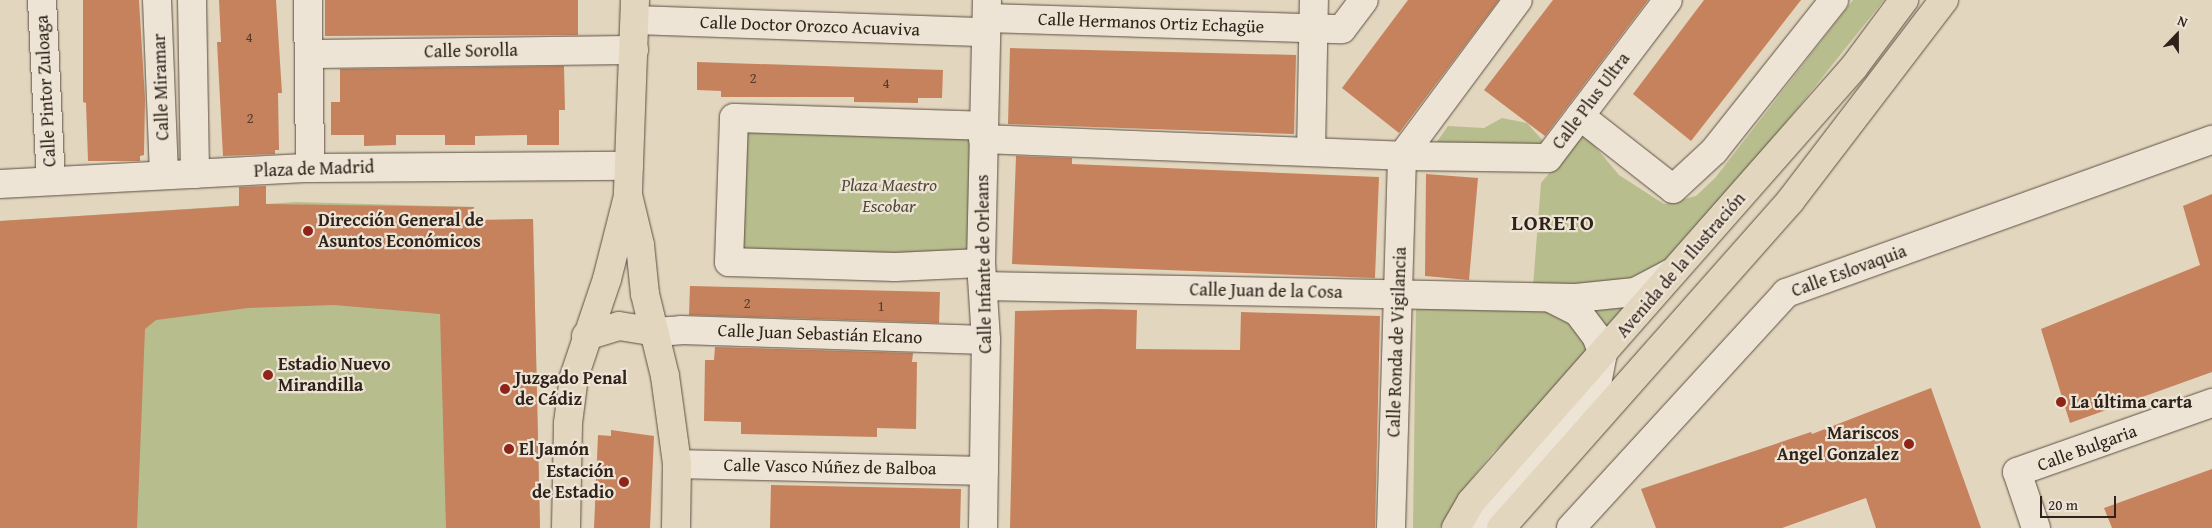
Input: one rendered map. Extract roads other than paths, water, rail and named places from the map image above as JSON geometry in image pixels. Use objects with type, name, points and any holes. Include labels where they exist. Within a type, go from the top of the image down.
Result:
[{"type":"main road","name":"Avenida de la Ilustración","points":[[1456,528],[1471,502],[1854,67],[1904,0]]},
{"type":"main road","points":[[1501,528],[1791,200],[1944,0]]},
{"type":"main road","points":[[566,528],[568,423],[574,377],[586,336],[607,279],[628,195],[635,10]]},
{"type":"main road","points":[[628,195],[677,464],[676,528]]},
{"type":"main road","points":[[586,336],[619,326],[654,332]]},
{"type":"street","name":"Calle Pintor Zuloaga","points":[[42,0],[51,181]]},
{"type":"street","name":"Calle Miramar","points":[[158,0],[164,175]]},
{"type":"street","name":"Calle Miramar","points":[[192,0],[195,174]]},
{"type":"street","points":[[308,0],[310,168]]},
{"type":"street","points":[[1311,152],[1315,28],[1314,0]]},
{"type":"street","name":"Calle Hermanos Ortiz Echagüe","points":[[987,17],[1342,29],[1364,0]]},
{"type":"street","points":[[982,274],[895,267],[729,262],[734,118],[1402,156],[1518,0]]},
{"type":"street","name":"Calle Plus Ultra","points":[[1402,156],[1548,158],[1668,0]]},
{"type":"street","points":[[1580,116],[1673,189],[1714,151],[1834,0]]},
{"type":"street","name":"Calle Doctor Orozco Acuaviva","points":[[635,10],[987,17]]},
{"type":"street","name":"Calle Infante de Orleans","points":[[983,528],[986,340],[982,274],[987,17]]},
{"type":"street","name":"Calle Sorolla","points":[[309,54],[634,50]]},
{"type":"street","name":"Calle Eslovaquia","points":[[1571,528],[1786,293],[2212,140]]},
{"type":"street","name":"Calle Ronda de Vigilancia","points":[[1391,528],[1402,156]]},
{"type":"street","name":"Plaza de Madrid","points":[[0,184],[310,168],[629,166]]},
{"type":"street","name":"Calle Juan de la Cosa","points":[[982,274],[1398,292],[1603,298],[1635,292],[1655,285],[1683,263]]},
{"type":"street","name":"Calle Juan de la Cosa","points":[[1549,297],[1578,312],[1591,326],[1603,354]]},
{"type":"street","name":"Calle Juan Sebastián Elcano","points":[[654,332],[681,330],[986,340]]},
{"type":"street","points":[[1484,528],[1591,400],[1603,354]]},
{"type":"street","name":"Calle Bulgaria","points":[[2036,528],[2017,472],[2212,403]]},
{"type":"street","name":"Calle Vasco Núñez de Balboa","points":[[677,464],[984,471]]},
{"type":"place","name":"Dirección General de Asuntos Económicos","points":[[308,231]]},
{"type":"place","name":"Estadio Nuevo Mirandilla","points":[[268,375]]},
{"type":"place","name":"Juzgado Penal de Cádiz","points":[[505,389]]},
{"type":"place","name":"La última carta","points":[[2061,402]]},
{"type":"place","name":"Mariscos Angel Gonzalez","points":[[1909,444]]},
{"type":"place","name":"El Jamón","points":[[509,449]]},
{"type":"place","name":"Estación de Estadio","points":[[624,482]]},
{"type":"district","name":"LORETO","points":[[1553,223]]},
{"type":"park label","name":"Plaza Maestro Escobar","points":[[889,196]]}]
